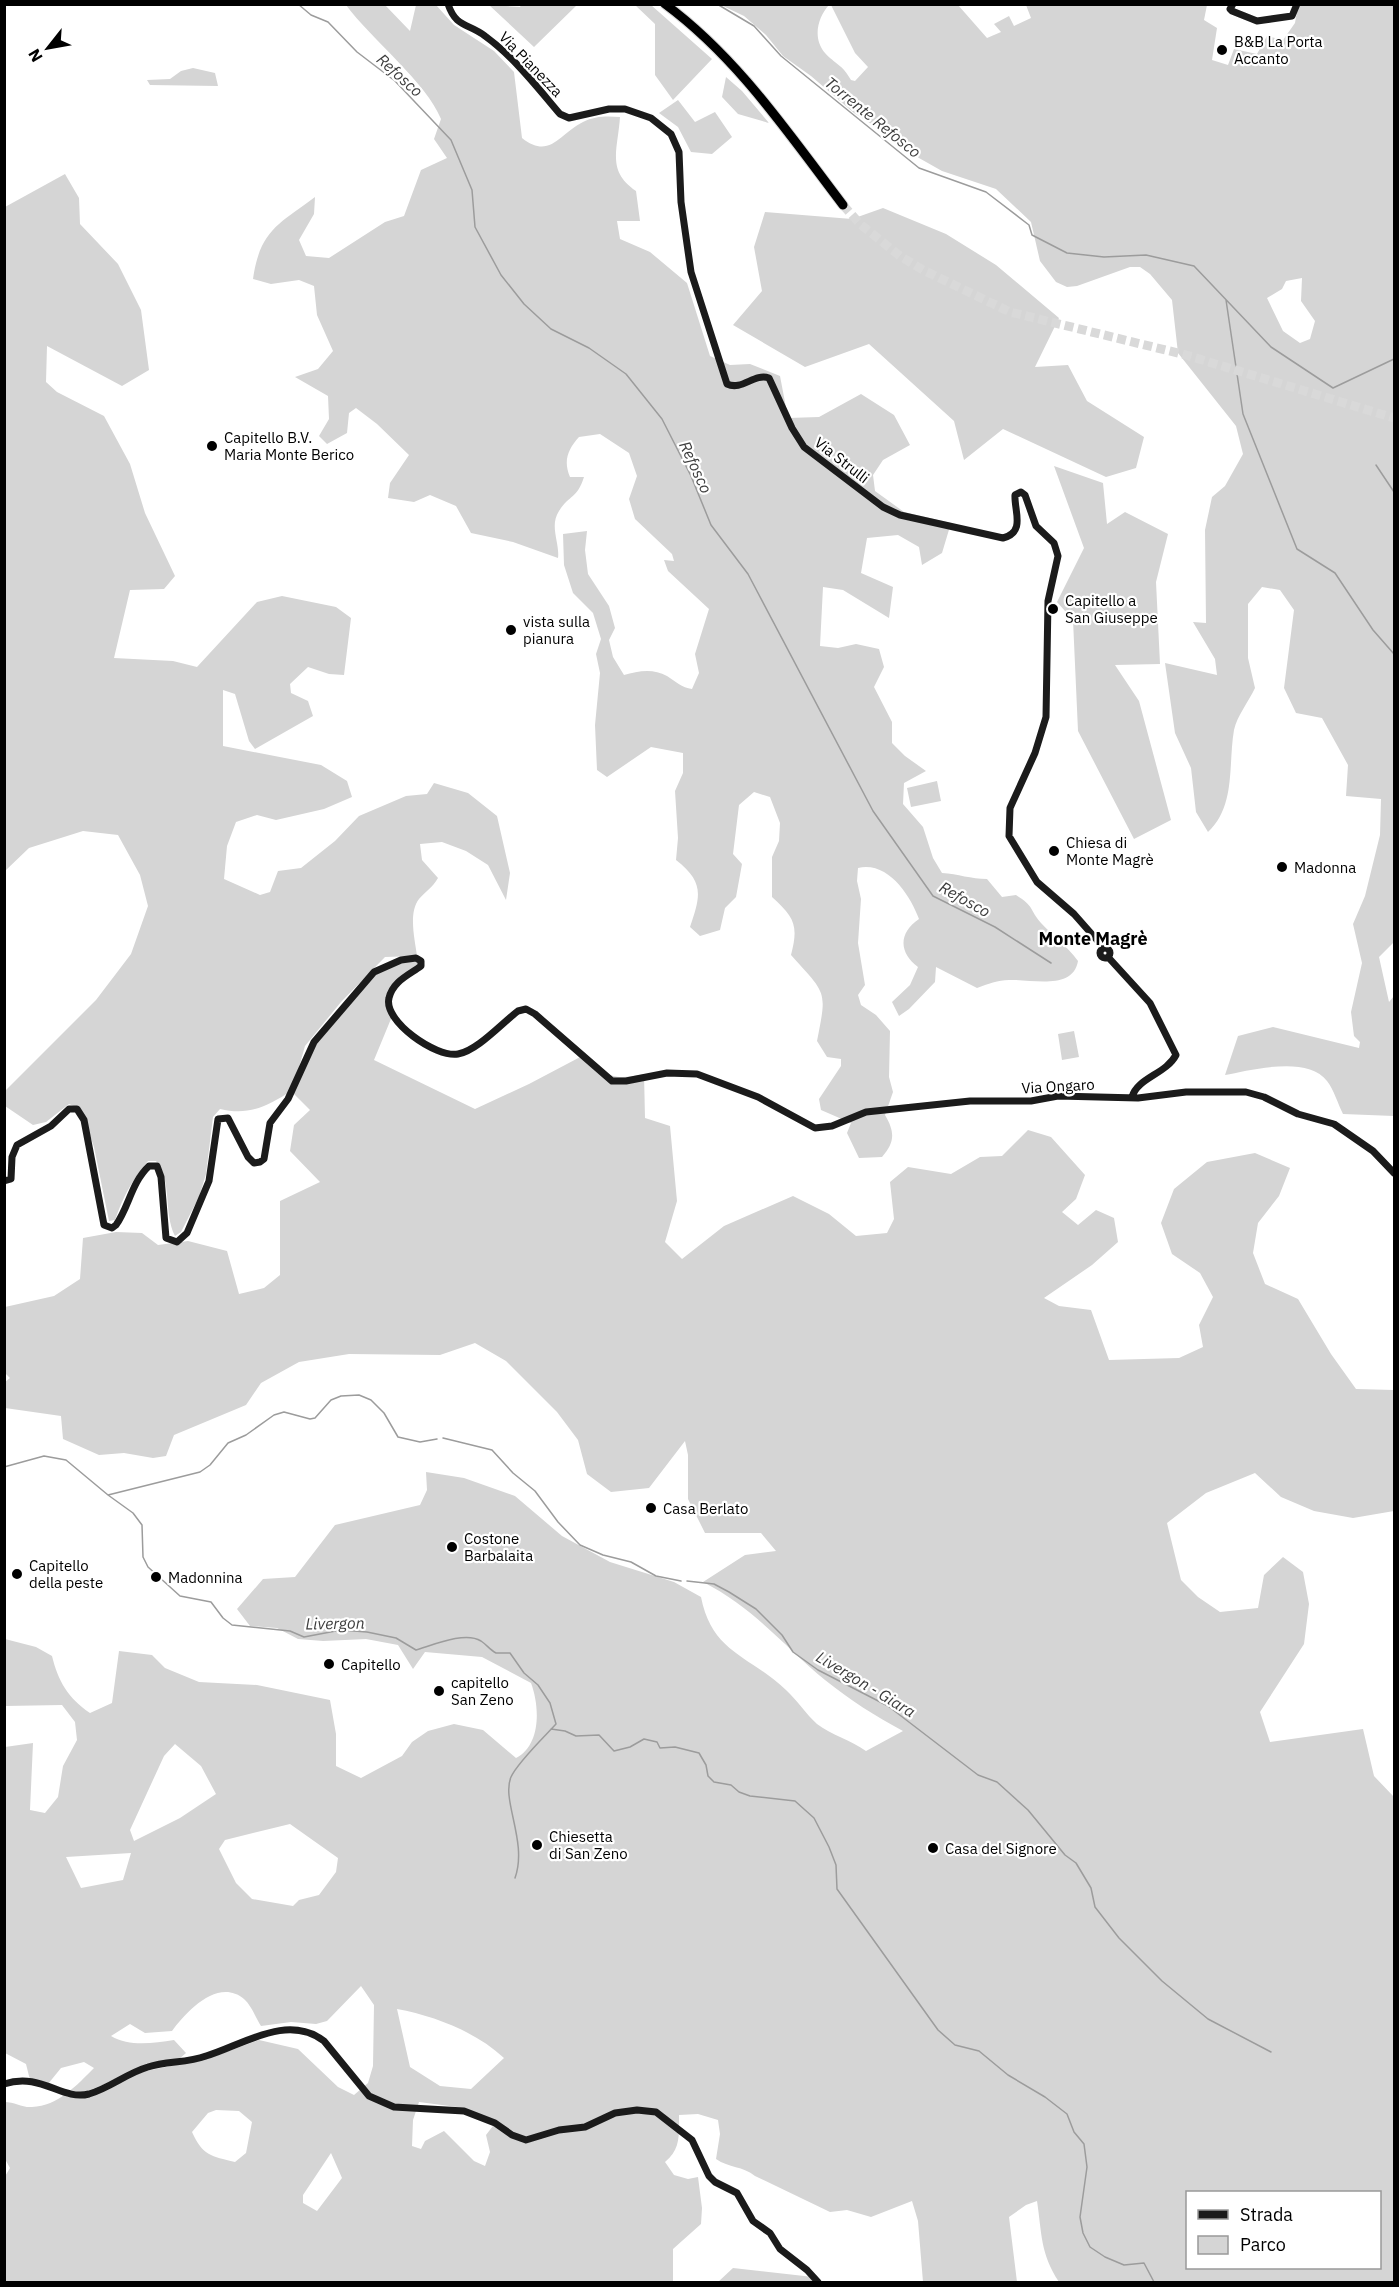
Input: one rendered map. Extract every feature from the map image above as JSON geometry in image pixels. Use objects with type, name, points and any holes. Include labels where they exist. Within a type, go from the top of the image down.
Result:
[{"type":"highway","points":[[665,4],[716,46],[736,68],[843,205]]},
{"type":"street","name":"Via Pianezza","points":[[448,4],[452,17],[494,44],[521,69],[560,114],[569,118],[609,109],[625,109],[651,118],[663,126],[671,134],[679,152],[681,202]]},
{"type":"street","points":[[1233,4],[1230,9],[1232,11],[1257,21],[1293,16],[1298,4]]},
{"type":"street","name":"Via Strulli","points":[[681,202],[691,272],[726,384],[737,386],[759,377],[769,378],[804,447],[869,498],[900,515],[1003,538],[1011,535],[1017,525],[1014,497],[1018,492],[1025,495],[1038,530],[1054,543],[1058,551],[1048,601],[1046,717],[1008,817],[1011,842],[1037,882],[1074,914],[1104,948],[1101,955],[1108,957],[1150,1004],[1176,1055],[1165,1069],[1134,1090],[1132,1097]]},
{"type":"street","name":"Via Ongaro","points":[[4,1181],[11,1179],[12,1157],[17,1145],[51,1126],[69,1109],[77,1108],[84,1120],[104,1225],[111,1228],[116,1225],[130,1192],[142,1173],[149,1166],[157,1167],[161,1177],[166,1238],[177,1242],[187,1233],[209,1181],[218,1119],[224,1116],[232,1122],[248,1157],[254,1163],[264,1159],[270,1122],[288,1099],[309,1049],[374,972],[401,960],[416,958],[421,961],[422,966],[398,983],[391,993],[389,1004],[406,1029],[424,1045],[446,1053],[463,1053],[518,1011],[526,1009],[612,1081],[677,1072],[697,1074],[758,1097],[815,1128],[832,1126],[866,1112],[963,1101],[1031,1101],[1058,1096],[1132,1097],[1233,1091],[1264,1097],[1291,1112],[1334,1124],[1373,1151],[1395,1173]]},
{"type":"street","points":[[4,2084],[26,2079],[63,2091],[86,2095],[146,2067],[177,2064],[207,2056],[260,2035],[294,2030],[315,2035],[324,2041],[369,2096],[377,2100],[394,2107],[464,2111],[495,2123],[519,2139],[534,2139],[559,2130],[585,2127],[615,2113],[637,2110],[656,2112],[692,2140],[714,2182],[737,2193],[753,2221],[770,2233],[780,2249],[807,2270],[818,2283]]},
{"type":"green space","points":[[521,4],[577,5],[534,47],[489,5],[520,7]]},
{"type":"green space","points":[[346,5],[385,5],[410,31],[416,5],[436,5],[454,25],[494,51],[514,72],[522,138],[532,144],[547,146],[583,122],[605,117],[620,117],[616,149],[617,167],[621,176],[636,191],[640,221],[617,221],[620,239],[650,252],[687,283],[710,356],[730,365],[750,364],[780,376],[788,418],[819,417],[861,394],[894,415],[910,445],[883,460],[873,475],[875,491],[904,512],[951,523],[942,553],[922,565],[919,547],[898,535],[867,538],[861,573],[893,587],[889,618],[843,590],[823,587],[820,646],[838,648],[856,644],[879,649],[884,667],[874,687],[892,722],[892,743],[926,771],[904,783],[903,804],[923,827],[933,858],[942,873],[987,879],[1002,897],[1016,895],[1029,905],[1041,923],[1078,961],[1075,970],[1060,980],[1005,980],[977,988],[936,967],[935,982],[899,1016],[892,1002],[910,985],[918,967],[907,956],[904,949],[904,937],[907,930],[919,919],[904,890],[888,875],[869,867],[858,868],[857,881],[861,899],[858,943],[865,985],[858,995],[861,1005],[876,1015],[890,1031],[889,1077],[893,1092],[885,1115],[891,1127],[892,1137],[882,1157],[859,1158],[847,1133],[851,1123],[821,1110],[819,1099],[841,1066],[841,1059],[827,1057],[817,1041],[823,1002],[821,994],[812,978],[791,955],[794,936],[793,922],[772,897],[772,857],[779,841],[780,823],[770,797],[754,792],[739,805],[733,854],[742,864],[736,897],[725,908],[720,930],[700,936],[690,927],[698,898],[696,882],[676,860],[678,838],[675,791],[683,773],[683,753],[651,747],[607,777],[597,770],[595,725],[600,673],[596,654],[601,639],[593,613],[573,593],[564,565],[563,534],[587,531],[585,550],[588,574],[609,606],[615,628],[609,640],[613,657],[624,675],[640,671],[656,672],[692,689],[699,673],[695,654],[709,609],[668,571],[664,560],[674,561],[672,554],[635,519],[629,499],[637,476],[629,453],[600,434],[579,437],[572,446],[567,460],[570,477],[584,477],[579,489],[556,517],[558,558],[513,542],[471,533],[456,506],[430,495],[414,502],[388,498],[390,483],[409,455],[377,424],[356,408],[349,413],[347,433],[327,444],[319,436],[329,419],[328,396],[295,377],[318,369],[333,351],[317,315],[314,286],[299,280],[271,284],[253,279],[261,249],[266,239],[281,222],[315,197],[314,214],[299,240],[306,256],[329,258],[385,222],[404,216],[421,170],[447,158],[434,139],[441,119],[434,105],[411,76]]},
{"type":"green space","points":[[635,5],[651,5],[712,59],[673,100],[655,75],[655,24]]},
{"type":"green space","points":[[721,5],[829,5],[819,22],[818,34],[821,47],[851,80],[855,81],[868,67],[855,53],[831,5],[958,5],[987,38],[1001,32],[994,24],[1009,16],[1014,26],[1031,18],[1026,5],[1207,5],[1204,20],[1217,28],[1212,60],[1228,65],[1234,49],[1257,54],[1267,36],[1283,40],[1295,23],[1298,5],[1394,5],[1394,942],[1379,957],[1389,1002],[1394,996],[1394,1116],[1343,1114],[1327,1081],[1318,1073],[1307,1068],[1279,1066],[1225,1075],[1238,1036],[1273,1027],[1359,1048],[1360,1042],[1354,1036],[1351,1012],[1362,963],[1353,924],[1365,896],[1380,835],[1381,799],[1346,796],[1348,765],[1322,718],[1296,713],[1284,688],[1294,610],[1280,590],[1262,587],[1248,604],[1248,658],[1255,688],[1234,730],[1227,798],[1217,822],[1208,832],[1196,812],[1191,768],[1175,733],[1165,663],[1217,675],[1215,659],[1193,622],[1206,623],[1205,530],[1212,497],[1225,486],[1243,454],[1236,426],[1178,353],[1172,300],[1150,274],[1140,267],[1130,267],[1077,286],[1067,287],[1056,282],[1040,261],[1031,222],[996,189],[942,171],[919,158],[897,140],[854,113],[811,76],[783,56],[766,35],[744,16]],"holes":[[[1302,278],[1301,301],[1315,321],[1310,339],[1300,343],[1283,331],[1267,298],[1282,289],[1286,281]]]},
{"type":"green space","points":[[193,68],[215,73],[218,86],[150,85],[147,80],[170,79],[181,71]]},
{"type":"green space","points":[[726,77],[742,91],[769,123],[738,114],[722,97]]},
{"type":"green space","points":[[678,100],[695,122],[715,112],[732,137],[712,154],[691,152],[678,127],[659,113]]},
{"type":"green space","points":[[65,174],[79,198],[80,224],[118,264],[141,310],[149,370],[122,386],[47,346],[46,382],[57,392],[104,416],[130,464],[145,513],[175,576],[164,589],[130,590],[114,658],[173,661],[197,667],[257,602],[282,596],[336,607],[351,618],[344,675],[329,674],[308,667],[290,684],[291,693],[308,701],[313,716],[255,749],[249,741],[235,694],[223,690],[223,746],[321,765],[347,781],[352,797],[324,809],[276,820],[257,815],[236,822],[227,846],[224,879],[260,895],[270,892],[278,871],[301,868],[335,841],[359,816],[406,796],[427,794],[434,783],[468,793],[497,816],[510,873],[506,900],[488,865],[466,851],[442,842],[420,844],[422,860],[438,878],[419,899],[414,912],[413,927],[417,956],[385,957],[341,1002],[305,1046],[295,1081],[305,1057],[374,972],[401,960],[415,960],[419,964],[391,993],[393,1014],[374,1060],[475,1109],[584,1055],[605,1072],[617,1077],[644,1074],[645,1118],[670,1126],[677,1201],[665,1242],[682,1259],[724,1226],[793,1196],[829,1214],[856,1236],[887,1233],[894,1219],[890,1182],[908,1167],[951,1174],[980,1157],[1002,1156],[1028,1130],[1051,1137],[1085,1175],[1076,1199],[1062,1212],[1078,1225],[1096,1210],[1114,1218],[1118,1242],[1092,1265],[1044,1298],[1059,1306],[1091,1310],[1109,1360],[1179,1358],[1203,1347],[1199,1325],[1213,1297],[1200,1273],[1172,1254],[1161,1223],[1174,1189],[1207,1162],[1255,1153],[1290,1168],[1279,1196],[1258,1223],[1253,1253],[1265,1284],[1298,1299],[1331,1354],[1356,1389],[1394,1390],[1394,1511],[1353,1518],[1314,1511],[1281,1497],[1255,1473],[1206,1493],[1167,1523],[1181,1580],[1198,1597],[1220,1612],[1258,1608],[1264,1575],[1283,1557],[1303,1572],[1309,1604],[1304,1644],[1260,1712],[1270,1742],[1363,1729],[1374,1776],[1394,1797],[1394,2282],[1059,2282],[1045,2252],[1037,2201],[1026,2205],[1009,2217],[1017,2282],[923,2282],[918,2221],[912,2201],[871,2217],[847,2210],[830,2212],[746,2170],[716,2159],[720,2134],[718,2120],[698,2114],[679,2115],[679,2135],[676,2146],[665,2162],[674,2175],[688,2179],[698,2177],[702,2208],[701,2224],[673,2249],[673,2282],[5,2282],[4,2178],[10,2168],[5,2159],[5,2102],[29,2107],[50,2103],[66,2094],[94,2068],[84,2062],[61,2068],[48,2084],[30,2080],[26,2064],[5,2053],[5,1747],[33,1743],[30,1810],[45,1813],[58,1797],[63,1766],[77,1740],[75,1722],[62,1705],[5,1706],[5,1639],[36,1647],[52,1656],[65,1688],[90,1713],[112,1703],[119,1651],[152,1655],[165,1668],[199,1682],[257,1685],[330,1700],[336,1734],[336,1766],[361,1778],[402,1756],[412,1742],[428,1731],[454,1724],[483,1730],[516,1758],[530,1744],[536,1725],[536,1703],[531,1683],[482,1657],[425,1652],[413,1669],[398,1645],[366,1639],[323,1641],[298,1639],[277,1628],[250,1626],[237,1609],[263,1579],[295,1577],[335,1525],[420,1505],[427,1490],[426,1472],[464,1478],[515,1496],[562,1536],[610,1562],[674,1582],[701,1597],[706,1616],[723,1642],[772,1678],[817,1724],[828,1731],[866,1751],[903,1731],[834,1687],[753,1615],[703,1582],[745,1555],[776,1551],[761,1533],[705,1533],[688,1499],[688,1455],[685,1441],[649,1488],[611,1492],[587,1474],[578,1440],[557,1412],[506,1361],[475,1343],[440,1355],[349,1354],[299,1362],[261,1383],[246,1405],[174,1435],[166,1456],[153,1458],[124,1453],[99,1455],[63,1439],[61,1416],[5,1408],[5,1382],[10,1378],[5,1373],[5,1307],[54,1296],[80,1279],[83,1238],[116,1232],[142,1233],[158,1245],[188,1241],[227,1251],[239,1294],[264,1288],[280,1275],[280,1201],[320,1182],[290,1151],[294,1125],[310,1110],[291,1091],[258,1108],[240,1111],[220,1109],[213,1117],[206,1174],[199,1197],[181,1232],[175,1236],[171,1227],[164,1179],[156,1161],[148,1161],[142,1168],[128,1189],[115,1220],[109,1221],[94,1147],[81,1109],[69,1104],[46,1122],[33,1125],[5,1106],[5,1091],[96,1000],[131,954],[148,906],[140,875],[118,835],[83,831],[29,848],[5,871],[5,207]],"holes":[[[175,1744],[201,1766],[216,1794],[180,1818],[134,1841],[130,1830],[164,1756]],[[290,1824],[338,1858],[336,1872],[319,1895],[299,1900],[293,1906],[252,1899],[236,1883],[219,1849],[225,1840]],[[131,1853],[123,1880],[81,1888],[66,1857]],[[361,1986],[374,2005],[373,2066],[368,2083],[354,2095],[338,2087],[298,2049],[259,2040],[210,2058],[146,2071],[85,2092],[145,2068],[172,2065],[186,2053],[174,2040],[134,2043],[111,2036],[130,2024],[145,2033],[172,2031],[194,2007],[213,1994],[234,1993],[244,1999],[261,2026],[291,2022],[316,2024],[327,2021]],[[397,2009],[454,2026],[481,2040],[504,2058],[471,2089],[440,2086],[410,2067]],[[419,2102],[457,2107],[496,2122],[486,2135],[490,2152],[485,2166],[474,2161],[444,2131],[425,2141],[421,2149],[412,2146],[413,2120]],[[216,2110],[239,2111],[252,2122],[246,2153],[235,2162],[209,2154],[200,2146],[192,2132],[208,2113]],[[331,2153],[342,2178],[317,2211],[303,2203],[303,2195]]]},
{"type":"green space","points":[[883,208],[946,234],[996,265],[1059,318],[1035,367],[1068,365],[1087,401],[1144,437],[1136,468],[1106,477],[1003,429],[964,460],[954,421],[869,344],[805,367],[733,325],[762,291],[754,247],[765,212],[852,219]]},
{"type":"green space","points":[[1054,466],[1103,483],[1107,524],[1125,512],[1168,534],[1156,582],[1160,664],[1115,665],[1139,701],[1171,820],[1134,839],[1078,731],[1073,620],[1057,602],[1084,548]]},
{"type":"green space","points":[[937,781],[941,801],[911,807],[907,788]]},
{"type":"green space","points":[[1074,1031],[1079,1057],[1062,1060],[1058,1034]]},
{"type":"green space","points":[[733,2268],[813,2277],[818,2282],[718,2282]]},
{"type":"waterway","name":"Refosco","points":[[298,4],[311,15],[328,22],[357,52],[395,81],[451,140],[472,190],[475,227],[501,275],[524,304],[551,329],[589,348],[626,374],[662,419],[691,476],[711,525],[748,574],[873,811],[933,896],[995,927],[1051,963]]},
{"type":"waterway","name":"Torrente Refosco","points":[[717,4],[754,26],[781,56],[919,168],[986,192],[1029,225],[1032,235],[1067,253],[1104,257],[1146,255],[1194,266],[1271,347],[1333,388],[1394,359]]},
{"type":"waterway","points":[[1226,300],[1243,414],[1297,549],[1335,573],[1373,630],[1394,654]]},
{"type":"waterway","points":[[1376,465],[1394,492]]},
{"type":"waterway","name":"Livergon - Giara","points":[[4,1467],[44,1456],[66,1460],[108,1495],[200,1472],[210,1465],[228,1443],[246,1435],[274,1415],[284,1412],[310,1419],[315,1418],[331,1400],[341,1396],[359,1395],[371,1400],[384,1413],[398,1437],[420,1442],[437,1439]]},
{"type":"waterway","name":"Livergon - Giara","points":[[443,1438],[492,1450],[513,1473],[535,1491],[558,1522],[580,1545],[603,1555],[631,1562],[656,1576],[681,1581]]},
{"type":"waterway","name":"Livergon","points":[[108,1495],[133,1513],[142,1525],[143,1557],[148,1567],[180,1596],[211,1602],[223,1618],[232,1625],[290,1631],[304,1637],[341,1630],[367,1632],[396,1638],[416,1650],[466,1637],[481,1641],[496,1653],[510,1653],[524,1673],[538,1685],[550,1703],[556,1724],[525,1757],[511,1777],[509,1797],[518,1850],[515,1878]]},
{"type":"waterway","points":[[687,1581],[714,1584],[756,1609],[782,1635],[793,1652],[818,1670],[888,1706],[978,1775],[997,1782],[1028,1810],[1065,1855],[1076,1863],[1091,1888],[1095,1907],[1119,1938],[1162,1981],[1208,2019],[1271,2052]]},
{"type":"waterway","points":[[551,1729],[565,1731],[576,1736],[599,1735],[614,1751],[630,1747],[644,1739],[657,1742],[660,1748],[675,1747],[699,1753],[706,1765],[708,1776],[714,1782],[731,1785],[739,1792],[750,1796],[795,1801],[814,1818],[836,1865],[837,1889],[938,2030],[955,2045],[979,2051],[1008,2075],[1045,2097],[1067,2114],[1074,2132],[1084,2144],[1087,2167],[1080,2217],[1083,2233],[1090,2247],[1105,2257],[1124,2265],[1144,2263],[1154,2282]]},
{"type":"tunnel","points":[[843,205],[860,224],[900,256],[923,270],[1010,312],[1186,355],[1394,418]]},
{"type":"place","name":"B&B La Porta Accanto","points":[[1222,50]]},
{"type":"place","name":"Capitello B.V. Maria Monte Berico","points":[[212,446]]},
{"type":"place","name":"Capitello a San Giuseppe","points":[[1053,609]]},
{"type":"place","name":"vista sulla pianura","points":[[511,630]]},
{"type":"place","name":"Chiesa di Monte Magrè","points":[[1054,851]]},
{"type":"place","name":"Madonna","points":[[1282,867]]},
{"type":"place","name":"Casa Berlato","points":[[651,1508]]},
{"type":"place","name":"Costone Barbalaita","points":[[452,1547]]},
{"type":"place","name":"Capitello della peste","points":[[17,1574]]},
{"type":"place","name":"Madonnina","points":[[156,1577]]},
{"type":"place","name":"Capitello","points":[[329,1664]]},
{"type":"place","name":"capitello San Zeno","points":[[439,1691]]},
{"type":"place","name":"Chiesetta di San Zeno","points":[[537,1845]]},
{"type":"place","name":"Casa del Signore","points":[[933,1848]]},
{"type":"district","name":"Monte Magrè","points":[[1093,938]]}]
